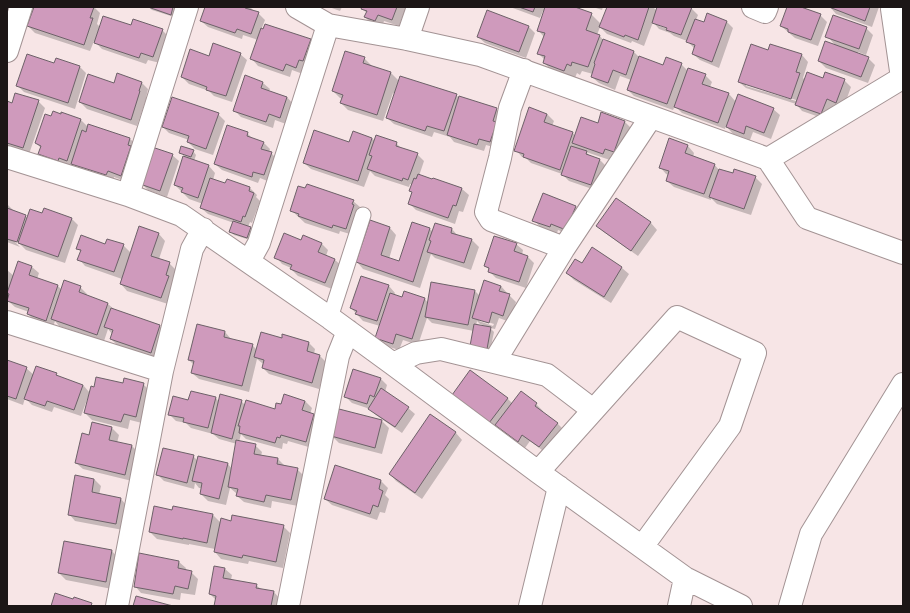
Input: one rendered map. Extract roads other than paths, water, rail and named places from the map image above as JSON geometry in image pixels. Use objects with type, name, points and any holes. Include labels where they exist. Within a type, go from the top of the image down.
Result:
[{"type":"street","points":[[7,51],[21,7]]},
{"type":"street","points":[[128,194],[187,7]]},
{"type":"street","points":[[297,7],[328,25],[407,39],[480,55],[768,159],[807,218],[903,252]]},
{"type":"street","points":[[407,39],[418,7]]},
{"type":"street","points":[[753,7],[765,12],[767,7]]},
{"type":"street","points":[[768,159],[902,78],[892,9],[893,7]]},
{"type":"street","points":[[249,261],[259,243],[328,25]]},
{"type":"street","points":[[524,70],[510,108],[500,158],[486,212],[491,220],[564,248]]},
{"type":"street","points":[[494,362],[564,248],[651,117]]},
{"type":"street","points":[[7,157],[128,194],[181,215],[330,318],[538,472],[685,578],[741,606]]},
{"type":"street","points":[[117,606],[162,371],[192,249],[203,230]]},
{"type":"street","points":[[538,472],[677,317],[755,353],[730,426],[642,547]]},
{"type":"street","points":[[7,322],[162,371]]},
{"type":"street","points":[[288,606],[338,356],[348,331]]},
{"type":"street","points":[[393,364],[416,353],[441,349],[547,375],[593,410]]},
{"type":"street","points":[[790,606],[811,534],[903,384]]},
{"type":"street","points":[[530,606],[559,487]]},
{"type":"street","points":[[679,606],[685,578]]},
{"type":"lane","points":[[330,318],[363,215]]}]
